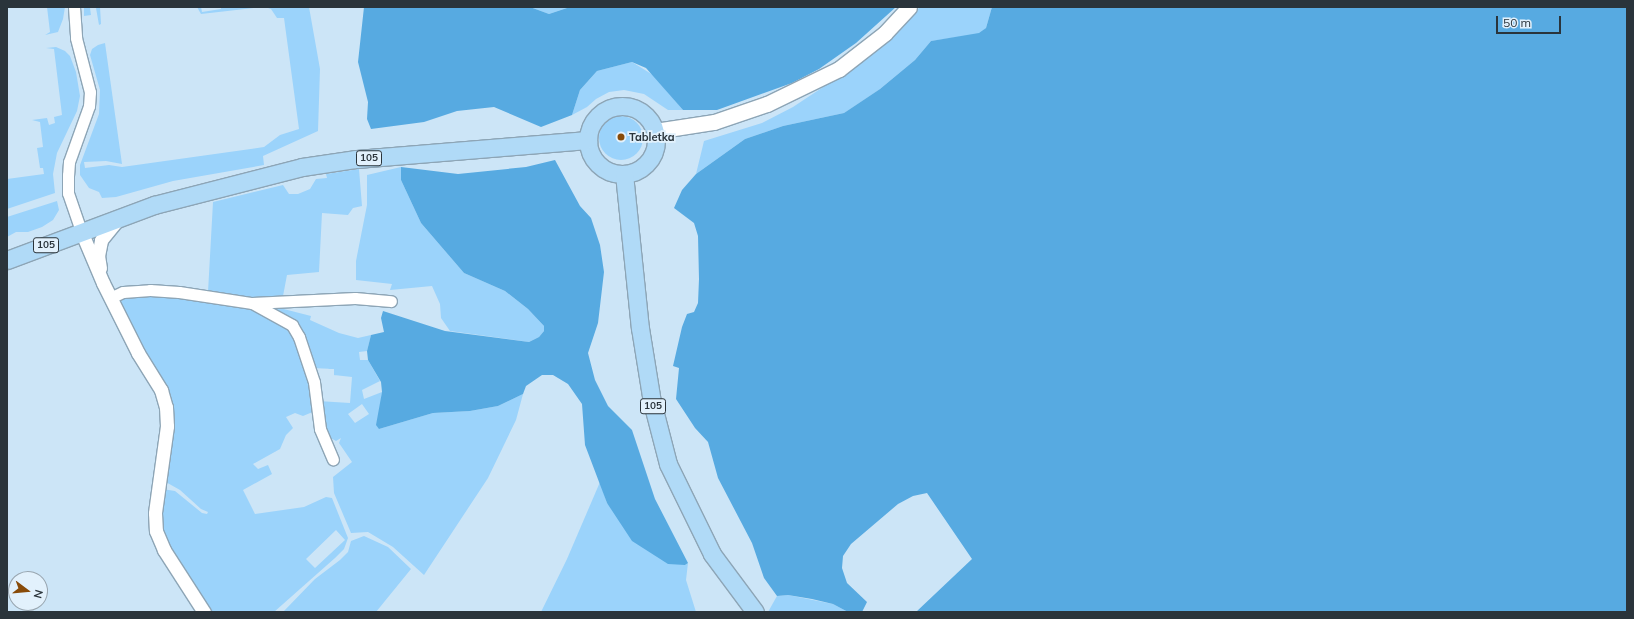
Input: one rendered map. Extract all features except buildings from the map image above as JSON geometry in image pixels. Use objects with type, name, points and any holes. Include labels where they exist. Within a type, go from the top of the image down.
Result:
[{"type":"main road","points":[[655,131],[714,122],[773,101],[839,69],[885,33],[909,7]]},
{"type":"main road","points":[[618,107],[634,108],[643,113],[655,131],[655,151],[650,160],[643,168],[624,174],[613,173],[599,165],[590,151],[588,140],[595,120],[603,112],[618,107]]},
{"type":"main road","name":"105","points":[[7,260],[81,231],[154,205],[302,167],[349,160],[588,140]]},
{"type":"main road","name":"105","points":[[624,174],[640,328],[652,402],[668,464],[712,554],[755,612]]},
{"type":"street","points":[[74,7],[76,38],[90,92],[89,106],[69,162],[68,193],[81,231],[110,298],[138,353],[161,390],[166,407],[167,426],[155,513],[156,531],[164,550],[204,612]]},
{"type":"street","points":[[103,283],[98,256],[103,234],[119,219],[154,205]]},
{"type":"street","points":[[110,298],[123,292],[150,290],[179,292],[252,303],[355,298],[391,301]]},
{"type":"street","points":[[252,303],[292,325],[299,337],[314,382],[320,429],[333,460]]},
{"type":"shaded area","points":[[47,7],[65,7],[63,19],[58,32],[45,35],[50,32]]},
{"type":"shaded area","points":[[84,7],[100,7],[101,24],[99,25],[96,8],[90,8],[91,15],[84,16]]},
{"type":"shaded area","points":[[197,7],[201,7],[202,12],[221,9],[221,7],[263,7],[201,14]]},
{"type":"shaded area","points":[[265,7],[309,7],[320,69],[318,131],[263,156],[264,165],[173,181],[116,197],[102,198],[99,192],[89,188],[80,175],[80,165],[99,114],[100,90],[90,55],[92,49],[105,43],[122,164],[106,161],[84,162],[85,168],[109,165],[122,167],[264,147],[280,135],[299,129],[284,18],[277,18],[271,9]]},
{"type":"shaded area","points":[[364,7],[530,7],[549,14],[570,7],[896,7],[856,43],[819,69],[792,83],[717,110],[683,110],[646,68],[632,62],[597,71],[580,90],[572,115],[541,127],[494,107],[457,111],[424,122],[371,129],[367,119],[368,102],[358,62]]},
{"type":"shaded area","points":[[530,7],[570,7],[549,14]]},
{"type":"shaded area","points":[[920,7],[992,7],[986,28],[979,34],[931,41],[915,60],[880,89],[844,113],[783,126],[745,139],[696,174],[704,141],[762,123],[793,107],[870,56]]},
{"type":"shaded area","points":[[992,7],[1627,7],[1627,612],[916,612],[972,559],[927,493],[913,496],[898,504],[851,544],[843,556],[842,568],[847,583],[867,602],[862,612],[848,612],[833,604],[812,599],[788,595],[777,596],[764,578],[752,543],[718,478],[708,442],[695,428],[676,399],[679,368],[673,366],[682,327],[687,314],[694,312],[698,303],[699,279],[698,236],[694,223],[674,208],[682,190],[696,174],[745,139],[783,126],[844,113],[880,89],[915,60],[931,41],[979,33],[986,28]]},
{"type":"shaded area","points":[[56,47],[65,51],[70,56],[76,72],[80,96],[77,111],[57,153],[53,174],[55,193],[7,209],[7,179],[44,174],[43,168],[40,168],[37,148],[43,147],[40,122],[32,120],[47,118],[49,125],[55,123],[54,117],[62,115],[54,49],[46,48]]},
{"type":"shaded area","points":[[632,62],[653,75],[683,110],[668,110],[644,94],[624,90],[609,92],[572,115],[580,90],[597,71]]},
{"type":"shaded area","points":[[621,116],[633,120],[639,126],[643,138],[639,150],[633,156],[621,160],[609,156],[603,150],[599,138],[603,126],[609,120]]},
{"type":"shaded area","points":[[555,160],[580,206],[591,218],[600,245],[604,272],[598,323],[588,353],[595,380],[608,406],[632,430],[655,499],[688,563],[685,565],[668,564],[632,541],[607,503],[585,445],[582,404],[568,384],[553,375],[542,375],[526,386],[523,394],[498,406],[470,411],[433,413],[379,429],[376,425],[382,392],[381,382],[368,360],[367,351],[371,335],[384,332],[381,318],[383,311],[445,331],[529,342],[539,337],[544,331],[544,326],[528,309],[505,291],[464,273],[421,223],[401,180],[401,167],[458,174],[526,167]]},
{"type":"shaded area","points":[[401,167],[401,180],[421,223],[464,273],[505,291],[528,309],[544,326],[544,331],[539,337],[529,342],[450,331],[441,318],[440,304],[432,286],[390,290],[392,284],[356,280],[356,261],[367,205],[367,175]]},
{"type":"shaded area","points":[[359,169],[362,206],[353,208],[348,215],[322,213],[319,272],[287,275],[283,296],[275,298],[263,300],[208,292],[213,202],[283,185],[289,194],[298,194],[310,189],[316,179],[327,178],[326,174]]},
{"type":"shaded area","points":[[57,201],[59,210],[53,220],[42,227],[28,232],[16,232],[7,237],[7,217]]},
{"type":"shaded area","points":[[155,293],[244,303],[292,329],[307,364],[315,411],[303,416],[295,413],[286,417],[293,428],[286,435],[280,449],[253,464],[258,469],[268,465],[272,474],[243,490],[255,514],[304,507],[326,497],[332,498],[348,538],[344,549],[335,558],[274,612],[209,612],[160,530],[162,489],[175,491],[202,513],[207,514],[208,512],[201,509],[180,490],[164,481],[162,381],[120,303],[126,295]],"holes":[[[336,530],[345,540],[315,568],[306,559]]]},
{"type":"shaded area","points":[[268,305],[311,316],[310,320],[339,333],[358,338],[371,335],[367,351],[359,352],[360,360],[368,360],[380,381],[362,390],[364,399],[382,392],[379,429],[433,413],[470,411],[498,406],[523,394],[516,420],[488,478],[424,575],[393,547],[368,532],[351,533],[334,493],[333,477],[352,462],[339,443],[341,438],[336,441],[327,436],[318,401],[350,403],[352,377],[334,375],[334,369],[312,368],[302,335],[266,310]],"holes":[[[362,404],[369,414],[355,423],[348,414]]]},
{"type":"shaded area","points":[[600,482],[607,503],[685,565],[688,563],[686,580],[696,612],[541,612],[567,559]]},
{"type":"shaded area","points":[[364,536],[388,547],[411,569],[376,612],[283,612],[315,579],[348,552],[351,541]]},
{"type":"shaded area","points":[[788,595],[833,604],[848,612],[768,612],[777,596]]},
{"type":"place","name":"Tabletka","points":[[621,137]]}]
